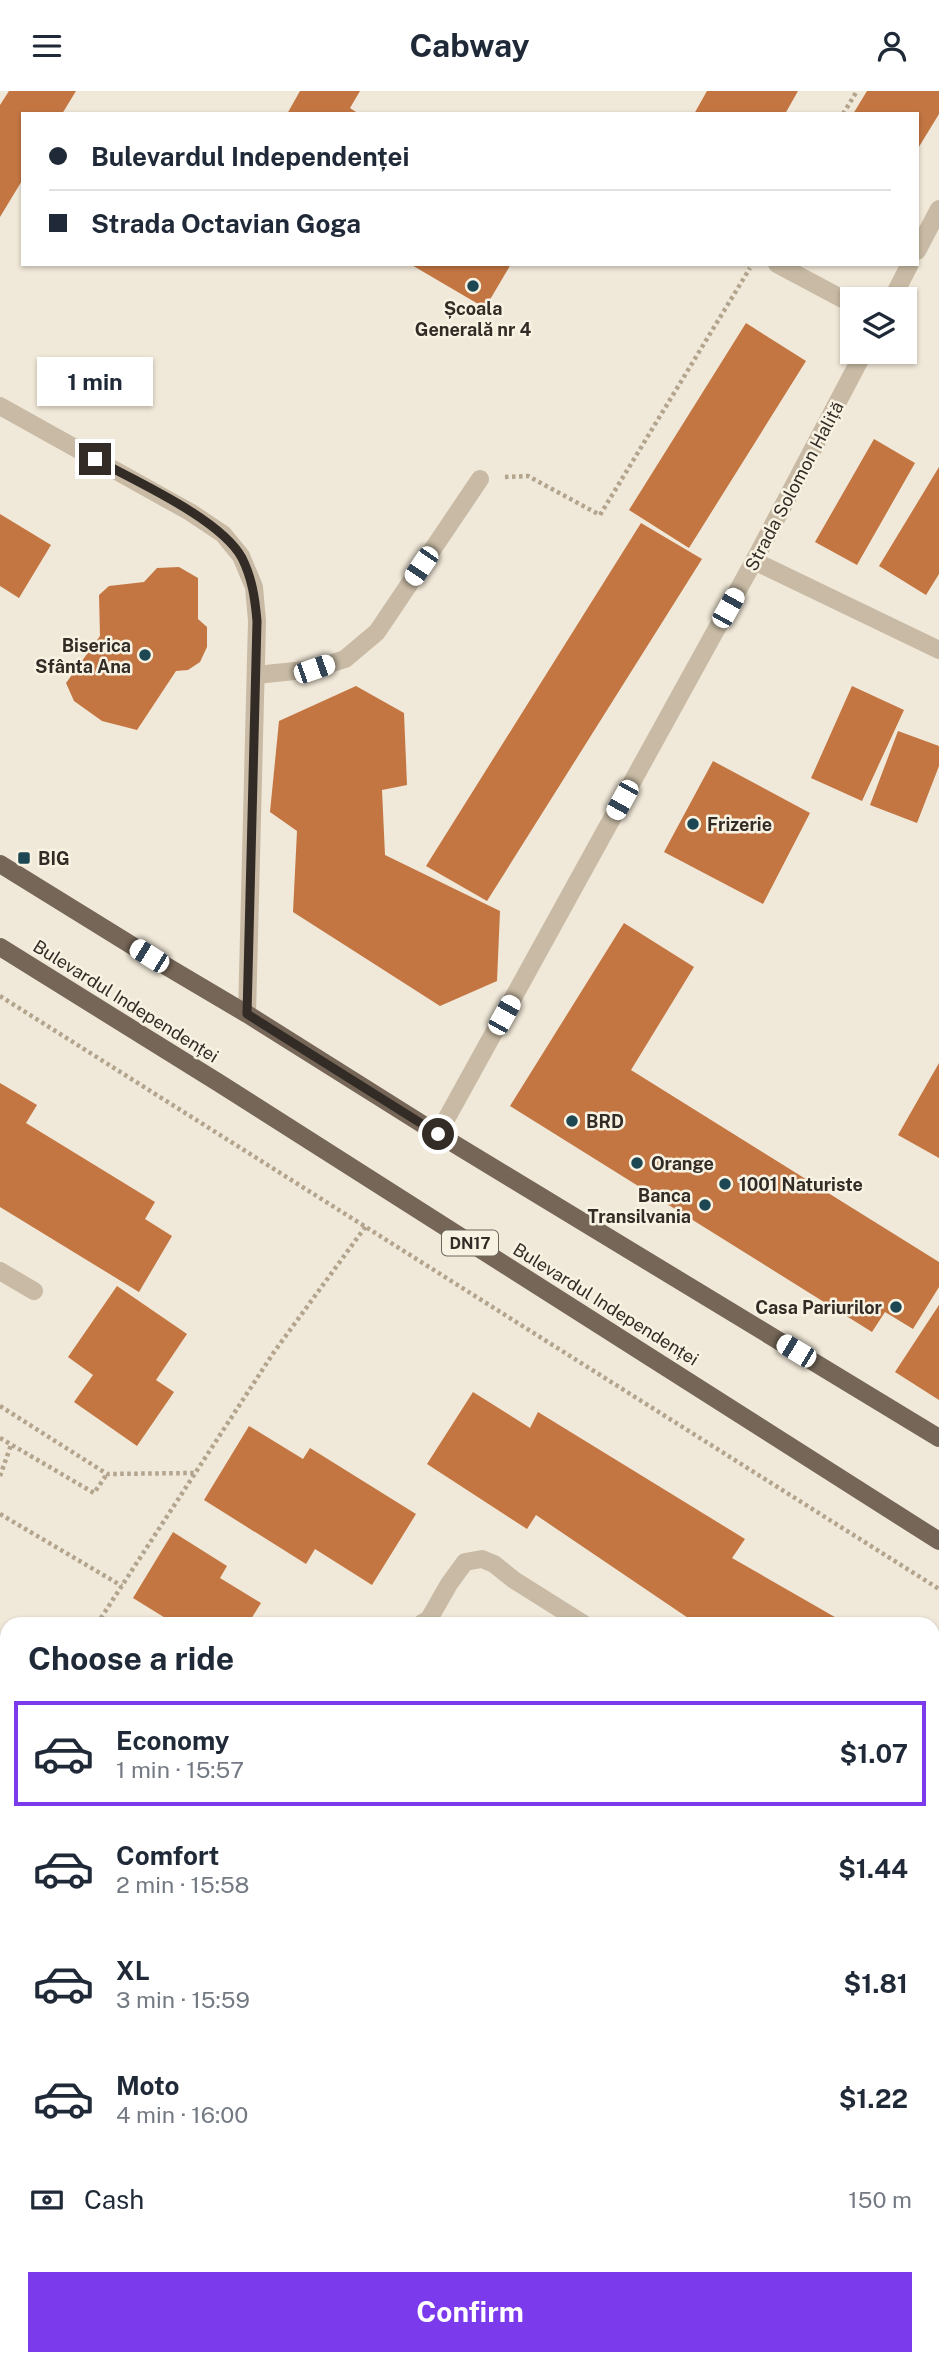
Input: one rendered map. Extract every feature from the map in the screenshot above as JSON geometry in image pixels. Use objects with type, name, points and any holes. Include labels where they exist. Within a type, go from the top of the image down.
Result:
[{"type":"main road","points":[[0,864],[939,1438]]},
{"type":"main road","name":"Bulevardul Independenței","points":[[0,947],[219,1083],[939,1541]]},
{"type":"street","points":[[919,247],[939,209]]},
{"type":"street","points":[[781,266],[840,298]]},
{"type":"street","points":[[898,287],[909,266]]},
{"type":"street","name":"Strada Solomon Haliță","points":[[438,1134],[754,561],[858,364]]},
{"type":"street","points":[[0,406],[190,512],[223,534],[241,556],[254,587],[257,621],[247,1014]]},
{"type":"street","points":[[256,675],[314,669],[345,659],[377,632],[480,479]]},
{"type":"street","points":[[754,561],[939,650]]},
{"type":"street","points":[[0,1271],[34,1290]]},
{"type":"street","points":[[430,1617],[465,1562],[482,1559],[494,1564],[514,1580],[573,1617]]},
{"type":"path","points":[[844,112],[857,91]]},
{"type":"path","points":[[480,479],[528,476],[600,515],[751,266]]},
{"type":"path","points":[[0,996],[939,1589]]},
{"type":"path","points":[[102,1617],[274,1352],[366,1226]]},
{"type":"path","points":[[0,1406],[107,1473],[195,1473]]},
{"type":"path","points":[[0,1438],[94,1493],[107,1473]]},
{"type":"path","points":[[0,1476],[11,1445]]},
{"type":"path","points":[[0,1514],[122,1586]]},
{"type":"building","points":[[9,91],[76,91],[63,112],[21,112],[21,182],[0,217],[0,105]]},
{"type":"building","points":[[300,91],[360,91],[350,108],[356,112],[288,112]]},
{"type":"building","points":[[707,91],[798,91],[786,112],[695,112]]},
{"type":"building","points":[[867,91],[939,91],[939,114],[919,147],[919,112],[854,112]]},
{"type":"building","name":"Școala Generală nr 4","points":[[413,266],[510,266],[485,308]]},
{"type":"building","points":[[746,323],[806,361],[689,548],[629,510]]},
{"type":"building","points":[[874,439],[915,463],[857,565],[815,542]]},
{"type":"building","points":[[939,467],[939,574],[926,595],[879,566]]},
{"type":"building","points":[[0,514],[51,545],[19,598],[0,586]]},
{"type":"building","points":[[641,523],[702,559],[487,901],[426,866]]},
{"type":"building","name":"Biserica Sfânta Ana","points":[[179,567],[198,578],[198,619],[207,627],[207,647],[200,662],[188,670],[176,671],[137,730],[102,721],[74,701],[66,683],[100,636],[99,595],[109,586],[144,582],[157,568]]},
{"type":"building","points":[[356,686],[404,713],[407,785],[382,790],[385,855],[500,911],[497,981],[440,1006],[293,912],[297,831],[270,812],[279,721]]},
{"type":"building","points":[[852,686],[904,710],[862,801],[811,778]]},
{"type":"building","points":[[898,731],[939,746],[939,766],[917,823],[870,805]]},
{"type":"building","points":[[713,761],[810,813],[763,904],[664,852]]},
{"type":"building","name":"1001 Naturiste","points":[[624,923],[694,967],[631,1070],[939,1262],[939,1287],[913,1329],[885,1312],[872,1332],[510,1106]]},
{"type":"building","points":[[939,1063],[939,1158],[898,1135]]},
{"type":"building","points":[[0,1083],[37,1105],[26,1123],[155,1202],[145,1219],[172,1236],[139,1292],[0,1207]]},
{"type":"building","points":[[117,1286],[187,1334],[156,1380],[174,1392],[137,1446],[74,1402],[93,1375],[68,1357]]},
{"type":"building","points":[[939,1305],[939,1400],[895,1372]]},
{"type":"building","points":[[473,1392],[530,1428],[538,1412],[745,1539],[732,1558],[835,1617],[687,1617],[536,1515],[527,1529],[427,1464]]},
{"type":"building","points":[[249,1426],[303,1459],[310,1448],[416,1514],[372,1585],[315,1549],[306,1564],[204,1500]]},
{"type":"building","points":[[173,1532],[227,1566],[220,1578],[261,1603],[252,1617],[164,1617],[133,1598]]},
{"type":"place","name":"Școala Generală nr 4","points":[[473,286]]},
{"type":"place","name":"Biserica Sfânta Ana","points":[[145,655]]},
{"type":"place","name":"Frizerie","points":[[693,824]]},
{"type":"place","name":"BIG","points":[[24,858]]},
{"type":"place","name":"BRD","points":[[572,1121]]},
{"type":"place","name":"Orange","points":[[637,1163]]},
{"type":"place","name":"1001 Naturiste","points":[[725,1184]]},
{"type":"place","name":"Banca Transilvania","points":[[705,1205]]},
{"type":"place","name":"Casa Pariurilor","points":[[896,1307]]},
{"type":"route","points":[[95,459],[190,512],[223,534],[241,556],[254,587],[257,621],[247,1014],[438,1134]]}]
